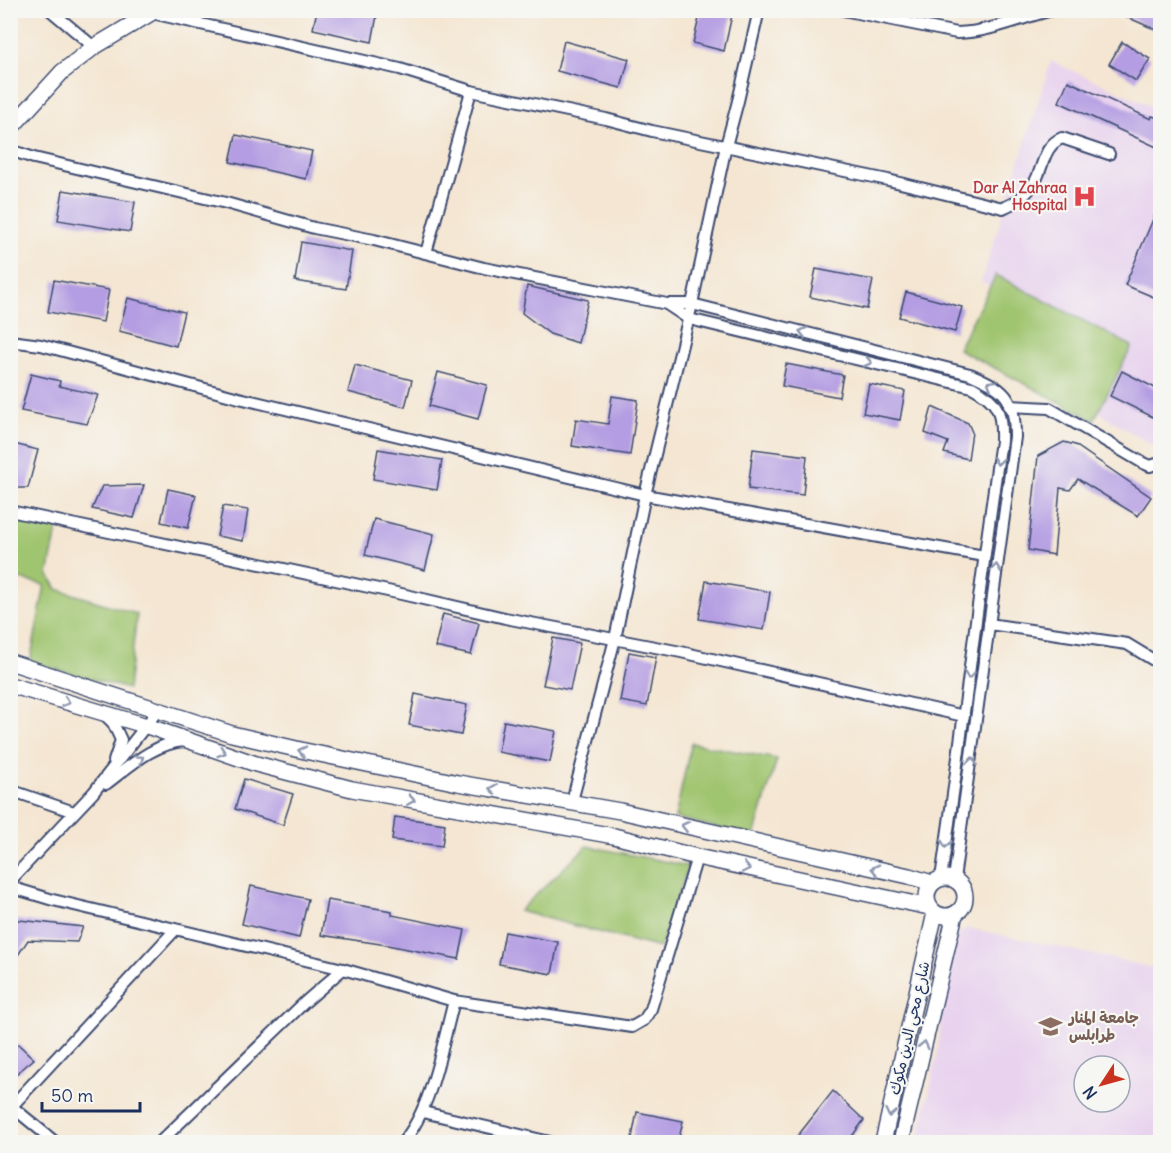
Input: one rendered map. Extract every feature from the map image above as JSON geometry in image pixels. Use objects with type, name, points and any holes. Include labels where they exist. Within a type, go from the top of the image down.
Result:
[{"type":"street","points":[[50,10],[94,47]]},
{"type":"street","points":[[572,801],[615,639],[645,495],[689,319],[726,146],[759,10]]},
{"type":"street","points":[[843,10],[957,33],[972,33],[1053,10]]},
{"type":"street","points":[[10,129],[62,72],[94,47],[154,12],[400,69],[471,91],[888,180],[1003,208],[1016,203],[1034,184],[1050,145],[1056,140],[1062,138],[1109,154]]},
{"type":"street","points":[[426,253],[471,91]]},
{"type":"street","points":[[10,150],[34,158],[226,203],[314,228],[484,268],[668,304],[692,304],[970,374],[989,382],[1003,392],[1013,407],[1015,437],[987,641],[942,880],[927,895],[932,910]]},
{"type":"street","points":[[668,304],[689,319],[972,387],[987,395],[996,404],[1002,425],[1001,441],[942,880]]},
{"type":"street","points":[[10,341],[41,345],[239,398],[645,495],[984,556]]},
{"type":"street","points":[[996,404],[1049,408],[1143,463],[1150,466],[1161,463]]},
{"type":"street","points":[[10,511],[408,595],[505,618],[681,652],[964,716]]},
{"type":"street","points":[[989,624],[1127,644],[1161,664]]},
{"type":"street","points":[[974,639],[987,641]]},
{"type":"street","points":[[10,662],[232,734],[458,783],[572,801],[909,876],[942,880],[963,886],[966,899],[955,914],[945,916],[932,910],[614,836],[352,789],[256,764],[147,726],[10,685]]},
{"type":"street","points":[[10,881],[93,793],[159,709]]},
{"type":"street","points":[[93,793],[119,752],[121,740],[113,723],[104,714]]},
{"type":"street","points":[[93,793],[153,750],[184,741],[194,743]]},
{"type":"street","points":[[10,790],[74,812]]},
{"type":"street","points":[[614,836],[620,811]]},
{"type":"street","points":[[10,887],[53,900],[344,969],[454,1001],[632,1027],[644,1020],[651,1009],[698,857]]},
{"type":"street","name":"شارع محي الدين مكوك","points":[[883,1143],[932,910]]},
{"type":"street","name":"شارع محي الدين مكوك","points":[[902,1143],[955,914]]},
{"type":"street","points":[[55,1143],[11,1105],[176,930]]},
{"type":"street","points":[[160,1143],[304,1003],[344,969]]},
{"type":"street","points":[[403,1143],[423,1112],[454,1001]]},
{"type":"street","points":[[423,1112],[550,1143]]},
{"type":"shaded area","name":"Dar Al Zahraa Hospital","points":[[1051,61],[1160,110],[1160,450],[1090,407],[1118,348],[981,282]]},
{"type":"shaded area","name":"جامعة المنار طرابلس","points":[[969,928],[1160,969],[1160,1142],[918,1142],[937,1055],[947,972],[956,936]]},
{"type":"green space","points":[[996,275],[1132,346],[1094,420],[958,349]]},
{"type":"green space","points":[[11,510],[59,521],[48,574],[57,589],[137,614],[128,689],[30,662],[45,585],[11,577]]},
{"type":"green space","points":[[691,743],[777,759],[754,836],[675,818]]},
{"type":"green space","points":[[587,846],[688,866],[660,948],[519,911]]},
{"type":"building","points":[[317,10],[378,10],[372,42],[313,29]]},
{"type":"building","points":[[701,10],[715,10],[732,15],[724,51],[693,43]]},
{"type":"building","points":[[1111,10],[1161,10],[1161,32]]},
{"type":"building","points":[[564,41],[629,59],[621,88],[557,71]]},
{"type":"building","points":[[1122,42],[1150,59],[1136,81],[1109,64]]},
{"type":"building","points":[[1068,81],[1151,119],[1152,116],[1161,119],[1161,149],[1059,102]]},
{"type":"building","points":[[236,135],[312,151],[306,179],[230,162]]},
{"type":"building","points":[[63,190],[135,202],[130,232],[58,220]]},
{"type":"building","points":[[1161,203],[1161,300],[1125,285]]},
{"type":"building","points":[[301,242],[352,251],[346,289],[295,281]]},
{"type":"building","points":[[816,269],[873,280],[867,309],[810,297]]},
{"type":"building","points":[[54,280],[109,290],[103,322],[48,312]]},
{"type":"building","points":[[527,286],[588,300],[578,343],[550,334],[522,313]]},
{"type":"building","points":[[906,292],[962,307],[955,332],[899,317]]},
{"type":"building","points":[[128,298],[184,312],[176,346],[119,331]]},
{"type":"building","points":[[786,364],[843,375],[839,397],[782,386]]},
{"type":"building","points":[[355,365],[412,380],[405,407],[348,392]]},
{"type":"building","points":[[1122,371],[1161,391],[1161,421],[1110,396]]},
{"type":"building","points":[[438,372],[487,385],[478,419],[429,406]]},
{"type":"building","points":[[31,374],[60,381],[59,386],[98,395],[87,424],[21,411]]},
{"type":"building","points":[[869,384],[905,391],[900,420],[863,413]]},
{"type":"building","points":[[612,396],[638,400],[630,455],[572,446],[576,419],[608,424]]},
{"type":"building","points":[[932,407],[968,423],[972,432],[968,459],[944,453],[948,442],[925,433]]},
{"type":"building","points":[[1064,442],[1075,445],[1151,497],[1138,516],[1078,479],[1070,490],[1060,488],[1054,555],[1028,550],[1038,456]]},
{"type":"building","points":[[14,444],[38,450],[28,488],[10,488],[10,462]]},
{"type":"building","points":[[378,449],[442,460],[437,490],[373,479]]},
{"type":"building","points":[[753,449],[807,456],[803,495],[748,489]]},
{"type":"building","points":[[144,485],[134,518],[92,509],[102,486]]},
{"type":"building","points":[[168,489],[196,495],[188,528],[161,522]]},
{"type":"building","points":[[223,506],[248,510],[243,541],[217,536]]},
{"type":"building","points":[[374,519],[434,534],[425,570],[365,555]]},
{"type":"building","points":[[706,581],[770,592],[764,630],[699,619]]},
{"type":"building","points":[[443,614],[479,623],[471,655],[435,647]]},
{"type":"building","points":[[553,638],[580,643],[570,690],[543,685]]},
{"type":"building","points":[[629,652],[656,657],[647,706],[620,701]]},
{"type":"building","points":[[415,694],[467,705],[461,735],[409,725]]},
{"type":"building","points":[[504,721],[556,731],[550,762],[498,752]]},
{"type":"building","points":[[244,779],[293,794],[283,825],[235,809]]},
{"type":"building","points":[[395,817],[445,824],[442,846],[392,840]]},
{"type":"building","points":[[251,886],[308,899],[299,938],[242,924]]},
{"type":"building","points":[[327,900],[392,911],[392,915],[465,930],[459,959],[321,935]]},
{"type":"building","points":[[10,919],[83,927],[77,942],[28,940],[10,967]]},
{"type":"building","points":[[505,932],[558,942],[552,974],[499,964]]},
{"type":"building","points":[[18,1044],[34,1059],[10,1079],[10,1053]]},
{"type":"building","points":[[833,1091],[864,1120],[847,1143],[792,1143]]},
{"type":"building","points":[[637,1112],[683,1121],[678,1143],[631,1143]]},
{"type":"place","name":"Dar Al Zahraa Hospital","points":[[1085,196]]},
{"type":"place","name":"جامعة المنار طرابلس","points":[[1051,1026]]}]
